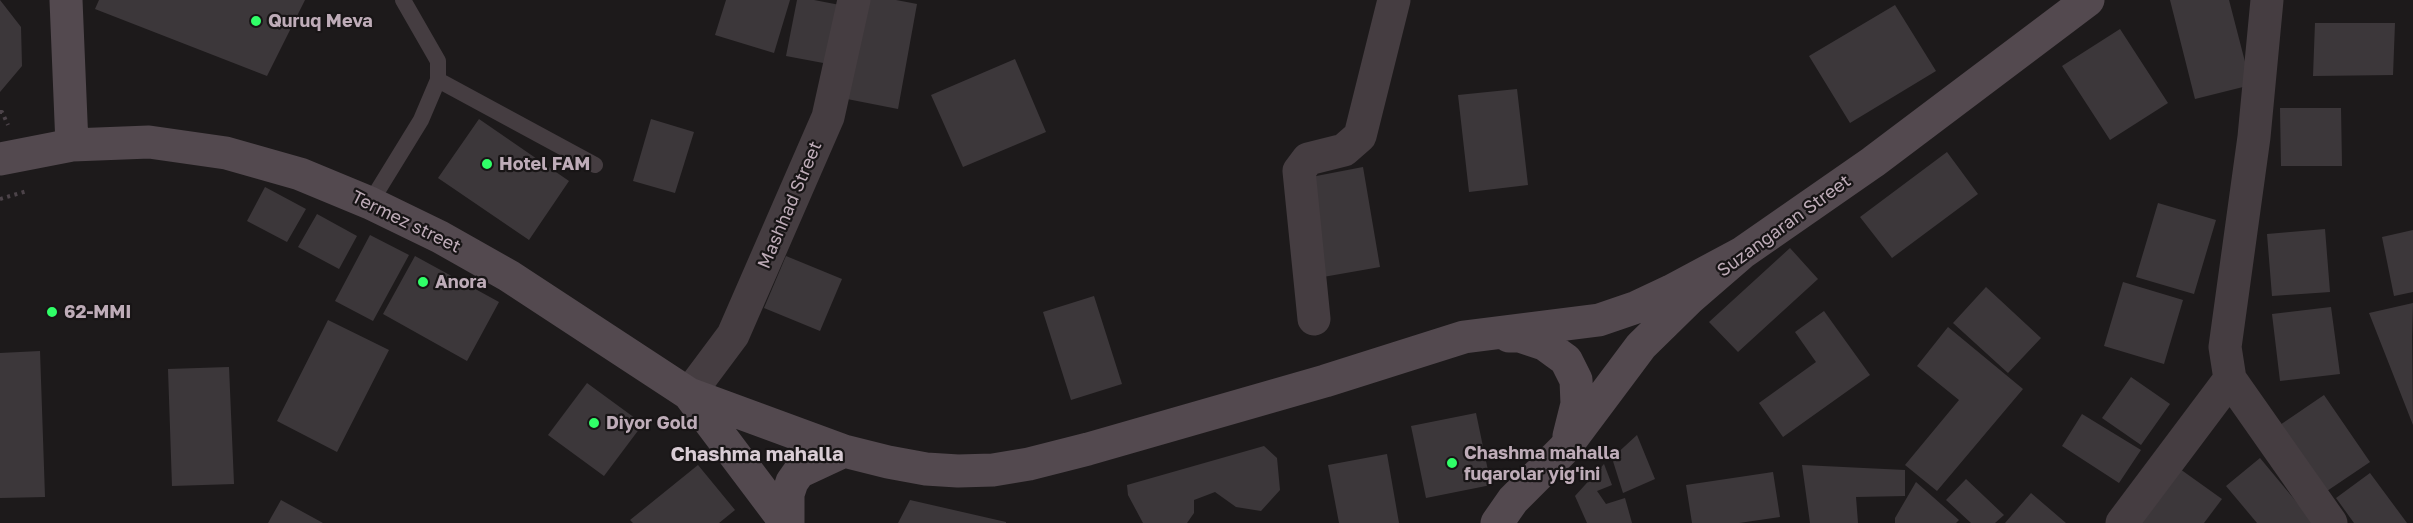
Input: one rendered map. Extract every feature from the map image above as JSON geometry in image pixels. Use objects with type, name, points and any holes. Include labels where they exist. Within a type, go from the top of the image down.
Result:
[{"type":"main road","points":[[66,0],[72,145]]},
{"type":"main road","name":"Suzangaran Street","points":[[1497,523],[1513,500],[1564,449],[1641,346],[1742,252],[1873,162],[2088,0]]},
{"type":"main road","name":"Termez street","points":[[0,159],[72,145],[148,142],[226,153],[300,174],[370,203],[440,237],[509,276],[689,394],[787,523]]},
{"type":"main road","points":[[689,394],[844,451],[926,469],[993,470],[1029,464],[1313,384],[1464,337],[1599,320],[1637,307],[1671,291],[1742,252]]},
{"type":"main road","points":[[1464,337],[1520,336],[1544,344],[1566,360],[1576,380],[1577,404],[1573,425],[1564,449]]},
{"type":"main road","points":[[787,523],[788,494],[792,482],[800,472],[844,451]]},
{"type":"street","name":"Mashhad Street","points":[[689,394],[733,335],[828,117],[854,0]]},
{"type":"street","points":[[1314,318],[1299,171],[1308,159],[1344,150],[1360,136],[1394,0]]},
{"type":"street","points":[[2266,0],[2254,137],[2225,347],[2230,379],[2331,523]]},
{"type":"street","points":[[2122,523],[2230,379]]},
{"type":"lane","points":[[370,203],[421,120],[438,80],[438,61],[403,0]]},
{"type":"lane","points":[[438,80],[595,165]]},
{"type":"path","points":[[0,199],[34,189]]},
{"type":"building","points":[[0,0],[21,27],[22,66],[0,92]]},
{"type":"building","points":[[99,0],[305,0],[267,76],[95,9]]},
{"type":"building","points":[[726,0],[790,0],[774,53],[715,35]]},
{"type":"building","points":[[797,0],[814,0],[845,6],[834,65],[786,56]]},
{"type":"building","points":[[861,0],[896,0],[917,4],[898,109],[842,98]]},
{"type":"building","points":[[2170,0],[2229,0],[2251,85],[2195,99]]},
{"type":"building","points":[[1895,5],[1936,71],[1850,123],[1809,56]]},
{"type":"building","points":[[2315,23],[2395,23],[2393,75],[2313,76]]},
{"type":"building","points":[[2120,29],[2168,103],[2110,140],[2062,66]]},
{"type":"building","points":[[1015,59],[1046,132],[963,167],[931,95]]},
{"type":"building","points":[[1517,89],[1528,185],[1469,192],[1458,95]]},
{"type":"building","points":[[2280,108],[2341,108],[2342,166],[2281,166]]},
{"type":"building","points":[[479,119],[569,181],[529,240],[438,178]]},
{"type":"building","points":[[651,119],[694,132],[675,193],[633,181]]},
{"type":"building","points":[[1947,152],[1978,194],[1892,258],[1860,217]]},
{"type":"building","points":[[1363,167],[1380,267],[1323,277],[1306,178]]},
{"type":"building","points":[[265,187],[306,209],[287,242],[247,221]]},
{"type":"building","points":[[2158,203],[2216,220],[2194,294],[2136,277]]},
{"type":"building","points":[[317,214],[357,236],[339,269],[298,247]]},
{"type":"building","points":[[2325,229],[2330,292],[2272,296],[2267,234]]},
{"type":"building","points":[[2413,230],[2413,292],[2394,296],[2382,237]]},
{"type":"building","points":[[370,235],[409,255],[373,321],[335,301]]},
{"type":"building","points":[[1790,248],[1818,279],[1738,352],[1709,322]]},
{"type":"building","points":[[415,256],[499,302],[467,361],[383,314]]},
{"type":"building","points":[[786,256],[842,279],[820,331],[764,308]]},
{"type":"building","points":[[2123,282],[2183,300],[2164,364],[2104,346]]},
{"type":"building","points":[[1986,287],[2041,338],[2008,373],[1953,323]]},
{"type":"building","points":[[1094,296],[1122,384],[1071,400],[1043,312]]},
{"type":"building","points":[[2413,303],[2412,337],[2413,425],[2369,313]]},
{"type":"building","points":[[2331,307],[2340,374],[2280,381],[2272,314]]},
{"type":"building","points":[[1824,311],[1870,375],[1783,437],[1759,403],[1816,362],[1795,332]]},
{"type":"building","points":[[328,320],[389,350],[337,452],[277,421]]},
{"type":"building","points":[[1948,327],[2023,389],[1937,491],[1905,465],[1959,400],[1917,366]]},
{"type":"building","points":[[40,351],[45,497],[0,498],[0,353]]},
{"type":"building","points":[[229,367],[234,484],[172,486],[168,369]]},
{"type":"building","points":[[2131,377],[2170,404],[2141,445],[2102,418]]},
{"type":"building","points":[[587,383],[643,424],[604,476],[548,435]]},
{"type":"building","points":[[2324,395],[2370,462],[2327,491],[2280,425]]},
{"type":"building","points":[[1476,413],[1491,485],[1426,498],[1411,426]]},
{"type":"building","points":[[2082,414],[2141,450],[2119,483],[2062,446]]},
{"type":"building","points":[[1637,435],[1655,479],[1623,493],[1612,458]]},
{"type":"building","points":[[1264,446],[1277,458],[1280,490],[1261,511],[1236,507],[1215,492],[1194,500],[1194,513],[1187,523],[1143,523],[1128,495],[1127,485]]},
{"type":"building","points":[[1387,454],[1399,523],[1339,523],[1328,465]]},
{"type":"building","points":[[2260,458],[2314,523],[2257,523],[2226,486]]},
{"type":"building","points":[[1604,464],[1612,485],[1597,491],[1606,504],[1625,498],[1632,523],[1587,523],[1575,496]]},
{"type":"building","points":[[698,465],[735,510],[719,523],[633,523],[630,520]]},
{"type":"building","points":[[1802,465],[1905,470],[1905,496],[1856,497],[1858,523],[1810,523]]},
{"type":"building","points":[[2180,469],[2222,499],[2204,523],[2140,523]]},
{"type":"building","points":[[1773,472],[1780,517],[1739,523],[1692,523],[1686,485]]},
{"type":"building","points":[[2370,473],[2407,523],[2354,523],[2336,498]]},
{"type":"building","points":[[1966,479],[2004,515],[1995,523],[1971,523],[1946,500]]},
{"type":"building","points":[[1916,482],[1959,520],[1956,523],[1895,523],[1895,518]]},
{"type":"building","points":[[2031,493],[2066,523],[2005,523]]},
{"type":"building","points":[[281,500],[323,523],[268,523]]},
{"type":"building","points":[[910,500],[1006,522],[1006,523],[898,523]]},
{"type":"place","name":"Quruq Meva","points":[[256,21]]},
{"type":"place","name":"Hotel FAM","points":[[487,164]]},
{"type":"place","name":"Anora","points":[[423,282]]},
{"type":"place","name":"62-MMI","points":[[52,312]]},
{"type":"place","name":"Diyor Gold","points":[[594,423]]},
{"type":"place","name":"Chashma mahalla fuqarolar yig'ini","points":[[1452,463]]},
{"type":"district","name":"Chashma mahalla","points":[[757,455]]}]
